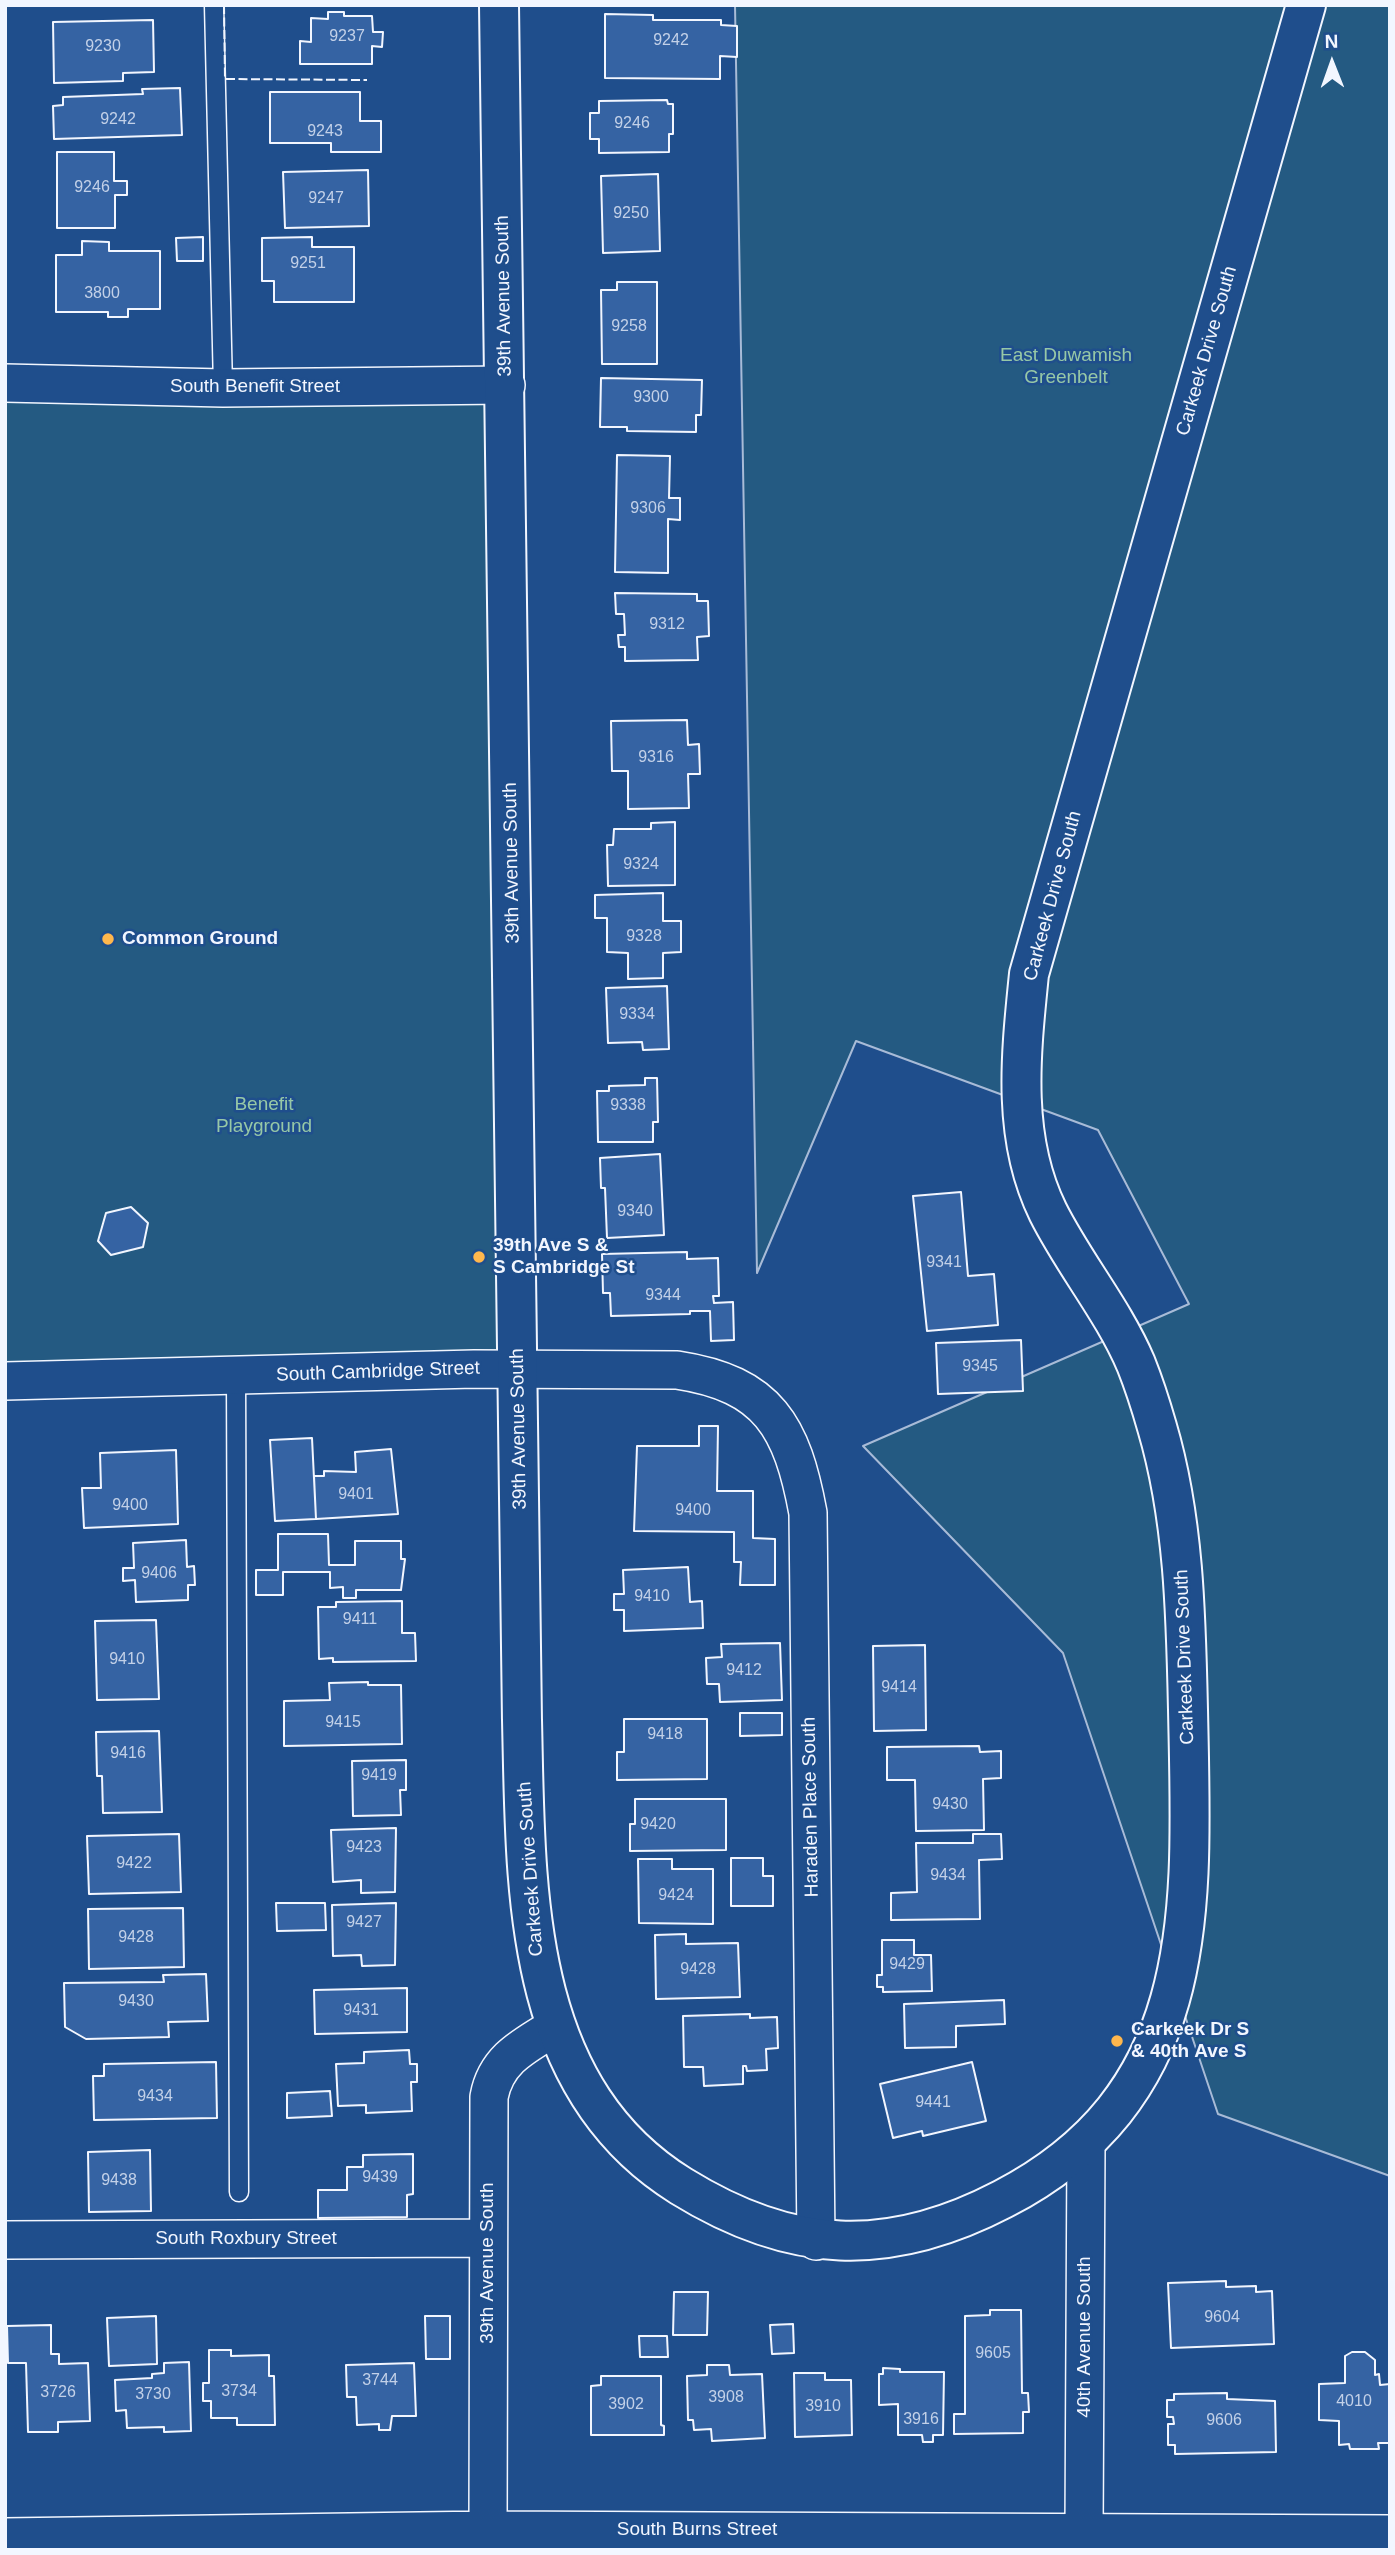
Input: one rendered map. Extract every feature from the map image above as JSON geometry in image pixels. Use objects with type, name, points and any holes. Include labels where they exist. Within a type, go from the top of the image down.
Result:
[{"type":"main road","name":"39th Avenue South","points":[[499,5],[522,1720]]},
{"type":"main road","name":"Carkeek Drive South","points":[[522,1720],[530,1909],[537,1962],[555,2027],[581,2078],[611,2124],[653,2169],[708,2203],[757,2224],[816,2241],[877,2242],[937,2228],[987,2208],[1040,2180],[1086,2144],[1125,2100],[1150,2054],[1169,2008],[1183,1954],[1189,1895],[1190,1805],[1185,1590],[1158,1431],[1135,1362],[1046,1208],[1029,1156],[1020,1104],[1023,1037],[1033,961],[1306,5]]},
{"type":"street","name":"South Benefit Street","points":[[5,383],[223,388],[506,385]]},
{"type":"street","name":"South Cambridge Street","points":[[5,1381],[519,1368],[677,1370],[709,1375],[746,1392]]},
{"type":"street","name":"Haraden Place South","points":[[746,1392],[769,1412],[790,1440],[808,1513],[816,2241]]},
{"type":"street","name":"39th Avenue South","points":[[488,2530],[489,2097],[492,2081],[511,2054],[555,2027]]},
{"type":"street","name":"40th Avenue South","points":[[1084,2531],[1086,2144]]},
{"type":"street","name":"South Roxbury Street","points":[[5,2240],[487,2238]]},
{"type":"street","name":"South Burns Street","points":[[5,2537],[131,2543],[488,2530],[1390,2534]]},
{"type":"lane","points":[[215,5],[223,388]]},
{"type":"lane","points":[[236,1376],[239,2192]]},
{"type":"green space","name":"East Duwamish Greenbelt","points":[[735,5],[1390,5],[1390,2176],[1218,2114],[1063,1653],[863,1446],[1189,1304],[1098,1130],[856,1041],[757,1273]]},
{"type":"green space","name":"Benefit Playground","points":[[5,387],[508,401],[526,1370],[5,1383]]},
{"type":"building","points":[[328,12],[344,12],[344,16],[372,16],[373,32],[383,32],[382,47],[372,46],[372,64],[300,64],[300,41],[311,42],[311,18],[328,19]]},
{"type":"building","points":[[605,14],[653,15],[653,20],[721,20],[721,25],[737,26],[737,57],[720,56],[720,79],[605,78]]},
{"type":"building","points":[[153,20],[154,72],[123,73],[123,81],[54,83],[53,22]]},
{"type":"building","points":[[180,88],[182,135],[54,139],[53,106],[63,105],[63,97],[143,94],[142,89]]},
{"type":"building","points":[[270,92],[360,92],[360,121],[381,121],[381,152],[331,152],[331,143],[270,143]]},
{"type":"building","points":[[667,100],[668,104],[673,104],[673,134],[669,134],[669,152],[599,153],[599,139],[590,139],[590,113],[599,113],[599,101]]},
{"type":"building","points":[[57,152],[114,152],[114,181],[127,181],[127,195],[115,195],[115,228],[57,228]]},
{"type":"building","points":[[368,170],[369,226],[285,228],[283,172]]},
{"type":"building","points":[[658,174],[660,251],[603,253],[601,176]]},
{"type":"building","points":[[203,237],[203,261],[177,261],[176,238]]},
{"type":"building","points":[[312,237],[312,247],[354,247],[354,302],[274,302],[274,281],[262,281],[262,238]]},
{"type":"building","points":[[82,241],[109,242],[109,251],[160,251],[160,309],[128,309],[128,317],[108,317],[108,312],[56,312],[56,255],[82,255]]},
{"type":"building","points":[[617,282],[657,282],[657,364],[602,364],[601,290],[617,290]]},
{"type":"building","points":[[601,378],[702,380],[701,415],[696,415],[696,432],[627,431],[627,427],[600,427]]},
{"type":"building","points":[[617,455],[670,456],[669,498],[680,498],[680,520],[668,519],[668,573],[615,572]]},
{"type":"building","points":[[615,593],[697,594],[697,601],[708,601],[709,636],[697,637],[698,660],[625,661],[625,647],[619,647],[618,635],[625,635],[624,614],[616,614]]},
{"type":"building","points":[[687,720],[688,745],[699,744],[700,774],[688,774],[689,808],[628,809],[628,771],[612,771],[611,721]]},
{"type":"building","points":[[675,822],[675,885],[608,886],[607,845],[613,845],[614,829],[651,829],[651,823]]},
{"type":"building","points":[[663,893],[663,921],[681,921],[681,952],[663,953],[663,978],[628,979],[628,953],[607,952],[607,918],[595,918],[595,895]]},
{"type":"building","points":[[667,986],[669,1049],[643,1050],[642,1042],[608,1043],[606,988]]},
{"type":"building","points":[[645,1078],[657,1078],[658,1122],[653,1122],[653,1142],[598,1142],[597,1091],[609,1091],[609,1086],[645,1085]]},
{"type":"building","points":[[660,1154],[664,1235],[607,1238],[605,1188],[601,1188],[600,1158]]},
{"type":"building","points":[[961,1192],[968,1276],[994,1274],[998,1325],[927,1331],[913,1196]]},
{"type":"building","points":[[131,1207],[148,1223],[143,1247],[111,1255],[98,1241],[106,1213]]},
{"type":"building","points":[[687,1252],[687,1259],[718,1258],[719,1296],[713,1296],[714,1303],[733,1302],[734,1340],[711,1341],[710,1311],[611,1316],[610,1293],[603,1293],[602,1254]]},
{"type":"building","points":[[1021,1340],[1023,1391],[938,1394],[936,1343]]},
{"type":"building","points":[[699,1426],[718,1426],[717,1491],[753,1491],[753,1538],[775,1539],[775,1585],[740,1585],[741,1562],[734,1562],[734,1532],[634,1531],[637,1446],[699,1446]]},
{"type":"building","points":[[312,1438],[316,1519],[275,1521],[270,1440]]},
{"type":"building","points":[[391,1449],[398,1514],[316,1519],[314,1476],[324,1476],[324,1471],[356,1472],[355,1452]]},
{"type":"building","points":[[176,1450],[178,1524],[84,1528],[82,1488],[101,1488],[100,1453]]},
{"type":"building","points":[[278,1534],[328,1534],[329,1565],[355,1565],[355,1541],[401,1541],[401,1559],[405,1559],[401,1590],[356,1590],[356,1598],[343,1598],[343,1587],[330,1588],[330,1572],[283,1572],[283,1595],[256,1595],[256,1570],[278,1570]]},
{"type":"building","points":[[186,1540],[187,1567],[194,1566],[195,1585],[188,1585],[188,1600],[136,1602],[135,1580],[123,1581],[123,1568],[134,1568],[133,1543]]},
{"type":"building","points":[[688,1567],[690,1602],[702,1601],[703,1628],[624,1631],[624,1610],[614,1610],[614,1594],[624,1594],[623,1570]]},
{"type":"building","points":[[402,1601],[402,1633],[415,1633],[416,1661],[333,1662],[333,1658],[319,1659],[318,1607],[336,1607],[336,1602]]},
{"type":"building","points":[[156,1620],[159,1699],[97,1700],[95,1621]]},
{"type":"building","points":[[780,1643],[782,1700],[720,1702],[719,1684],[707,1684],[706,1658],[722,1657],[721,1644]]},
{"type":"building","points":[[925,1645],[926,1730],[874,1731],[873,1646]]},
{"type":"building","points":[[368,1682],[368,1685],[401,1685],[402,1744],[284,1746],[284,1701],[330,1700],[329,1683]]},
{"type":"building","points":[[740,1713],[782,1713],[782,1735],[740,1736]]},
{"type":"building","points":[[624,1719],[707,1719],[707,1779],[617,1780],[617,1752],[624,1752]]},
{"type":"building","points":[[159,1731],[162,1812],[103,1813],[102,1776],[97,1776],[96,1732]]},
{"type":"building","points":[[979,1746],[980,1752],[1001,1751],[1001,1778],[983,1779],[984,1830],[916,1831],[915,1780],[887,1780],[887,1747]]},
{"type":"building","points":[[406,1760],[406,1790],[400,1790],[401,1815],[353,1816],[352,1761]]},
{"type":"building","points":[[635,1799],[726,1799],[726,1850],[630,1851],[630,1824],[635,1824]]},
{"type":"building","points":[[396,1828],[395,1892],[361,1893],[361,1880],[333,1882],[331,1830]]},
{"type":"building","points":[[179,1834],[181,1892],[89,1894],[87,1836]]},
{"type":"building","points":[[973,1834],[1001,1834],[1002,1859],[979,1860],[980,1919],[891,1920],[891,1893],[917,1892],[916,1843],[973,1843]]},
{"type":"building","points":[[731,1858],[763,1858],[763,1876],[773,1876],[773,1906],[731,1906]]},
{"type":"building","points":[[638,1859],[672,1859],[672,1869],[713,1869],[713,1924],[639,1923]]},
{"type":"building","points":[[276,1903],[325,1903],[326,1930],[277,1931]]},
{"type":"building","points":[[396,1903],[395,1965],[362,1966],[361,1955],[333,1956],[332,1905]]},
{"type":"building","points":[[183,1908],[184,1967],[89,1969],[88,1909]]},
{"type":"building","points":[[686,1934],[686,1944],[738,1943],[740,1997],[656,1999],[655,1935]]},
{"type":"building","points":[[882,1940],[914,1940],[914,1955],[931,1955],[932,1991],[883,1992],[883,1987],[877,1987],[877,1975],[882,1975]]},
{"type":"building","points":[[206,1974],[208,2021],[168,2022],[169,2037],[86,2039],[65,2027],[64,1983],[164,1982],[163,1975]]},
{"type":"building","points":[[407,1988],[407,2032],[315,2034],[314,1990]]},
{"type":"building","points":[[1004,2000],[1005,2024],[956,2026],[956,2047],[905,2048],[904,2004]]},
{"type":"building","points":[[750,2014],[750,2018],[777,2017],[778,2048],[766,2049],[767,2070],[747,2071],[746,2066],[743,2066],[743,2084],[704,2086],[703,2067],[684,2067],[683,2016]]},
{"type":"building","points":[[409,2050],[410,2064],[417,2064],[417,2082],[411,2082],[412,2111],[366,2113],[366,2105],[338,2106],[336,2064],[364,2063],[364,2052]]},
{"type":"building","points":[[216,2062],[217,2118],[94,2120],[93,2076],[104,2076],[104,2064]]},
{"type":"building","points":[[972,2062],[986,2121],[923,2136],[922,2131],[893,2138],[880,2084]]},
{"type":"building","points":[[330,2091],[332,2116],[287,2118],[287,2093]]},
{"type":"building","points":[[150,2150],[151,2211],[89,2212],[88,2152]]},
{"type":"building","points":[[413,2154],[413,2194],[407,2195],[407,2217],[318,2218],[318,2190],[347,2190],[347,2167],[363,2167],[363,2155]]},
{"type":"building","points":[[1226,2281],[1226,2287],[1256,2286],[1256,2292],[1272,2291],[1274,2344],[1171,2348],[1168,2283]]},
{"type":"building","points":[[674,2292],[708,2292],[707,2335],[673,2335]]},
{"type":"building","points":[[990,2310],[1021,2310],[1022,2393],[1028,2393],[1029,2412],[1023,2412],[1023,2433],[954,2434],[954,2414],[965,2414],[965,2316],[990,2315]]},
{"type":"building","points":[[156,2316],[157,2364],[109,2366],[107,2318]]},
{"type":"building","points":[[425,2316],[450,2316],[450,2359],[426,2359]]},
{"type":"building","points":[[793,2324],[794,2353],[772,2354],[770,2325]]},
{"type":"building","points":[[51,2325],[51,2354],[59,2354],[59,2364],[88,2363],[90,2421],[58,2422],[58,2432],[28,2432],[26,2363],[8,2363],[7,2326]]},
{"type":"building","points":[[639,2336],[667,2336],[668,2357],[640,2357]]},
{"type":"building","points":[[209,2350],[231,2350],[231,2356],[269,2355],[269,2376],[274,2376],[275,2425],[237,2425],[237,2418],[211,2418],[211,2401],[203,2401],[203,2383],[209,2383]]},
{"type":"building","points":[[1352,2352],[1365,2352],[1375,2360],[1375,2375],[1379,2374],[1380,2385],[1390,2384],[1390,2443],[1378,2443],[1379,2449],[1350,2449],[1349,2444],[1339,2445],[1339,2421],[1319,2420],[1319,2384],[1345,2383],[1345,2356]]},
{"type":"building","points":[[189,2362],[191,2431],[164,2432],[164,2427],[127,2428],[126,2410],[116,2411],[115,2380],[152,2378],[152,2374],[164,2373],[164,2363]]},
{"type":"building","points":[[414,2363],[416,2416],[392,2416],[390,2430],[379,2430],[379,2424],[357,2425],[356,2397],[347,2397],[346,2365]]},
{"type":"building","points":[[707,2365],[729,2365],[730,2375],[762,2374],[765,2438],[712,2441],[711,2429],[694,2430],[693,2420],[688,2420],[687,2376],[707,2375]]},
{"type":"building","points":[[883,2368],[900,2369],[900,2372],[944,2372],[943,2435],[933,2435],[933,2442],[923,2442],[922,2435],[898,2435],[898,2404],[879,2405],[879,2374],[883,2374]]},
{"type":"building","points":[[794,2373],[825,2373],[825,2380],[851,2380],[852,2435],[795,2437]]},
{"type":"building","points":[[601,2376],[661,2376],[661,2425],[664,2426],[664,2435],[591,2435],[591,2386],[601,2385]]},
{"type":"building","points":[[1227,2393],[1227,2399],[1275,2401],[1276,2452],[1175,2454],[1175,2445],[1168,2445],[1168,2424],[1174,2424],[1173,2417],[1167,2417],[1167,2400],[1174,2400],[1174,2394]]},
{"type":"fence","points":[[224,5],[225,79],[367,80]]},
{"type":"place","name":"Common Ground","points":[[108,939]]},
{"type":"place","name":"39th Ave S & S Cambridge St","points":[[479,1257]]},
{"type":"place","name":"Carkeek Dr S & 40th Ave S","points":[[1117,2041]]}]
